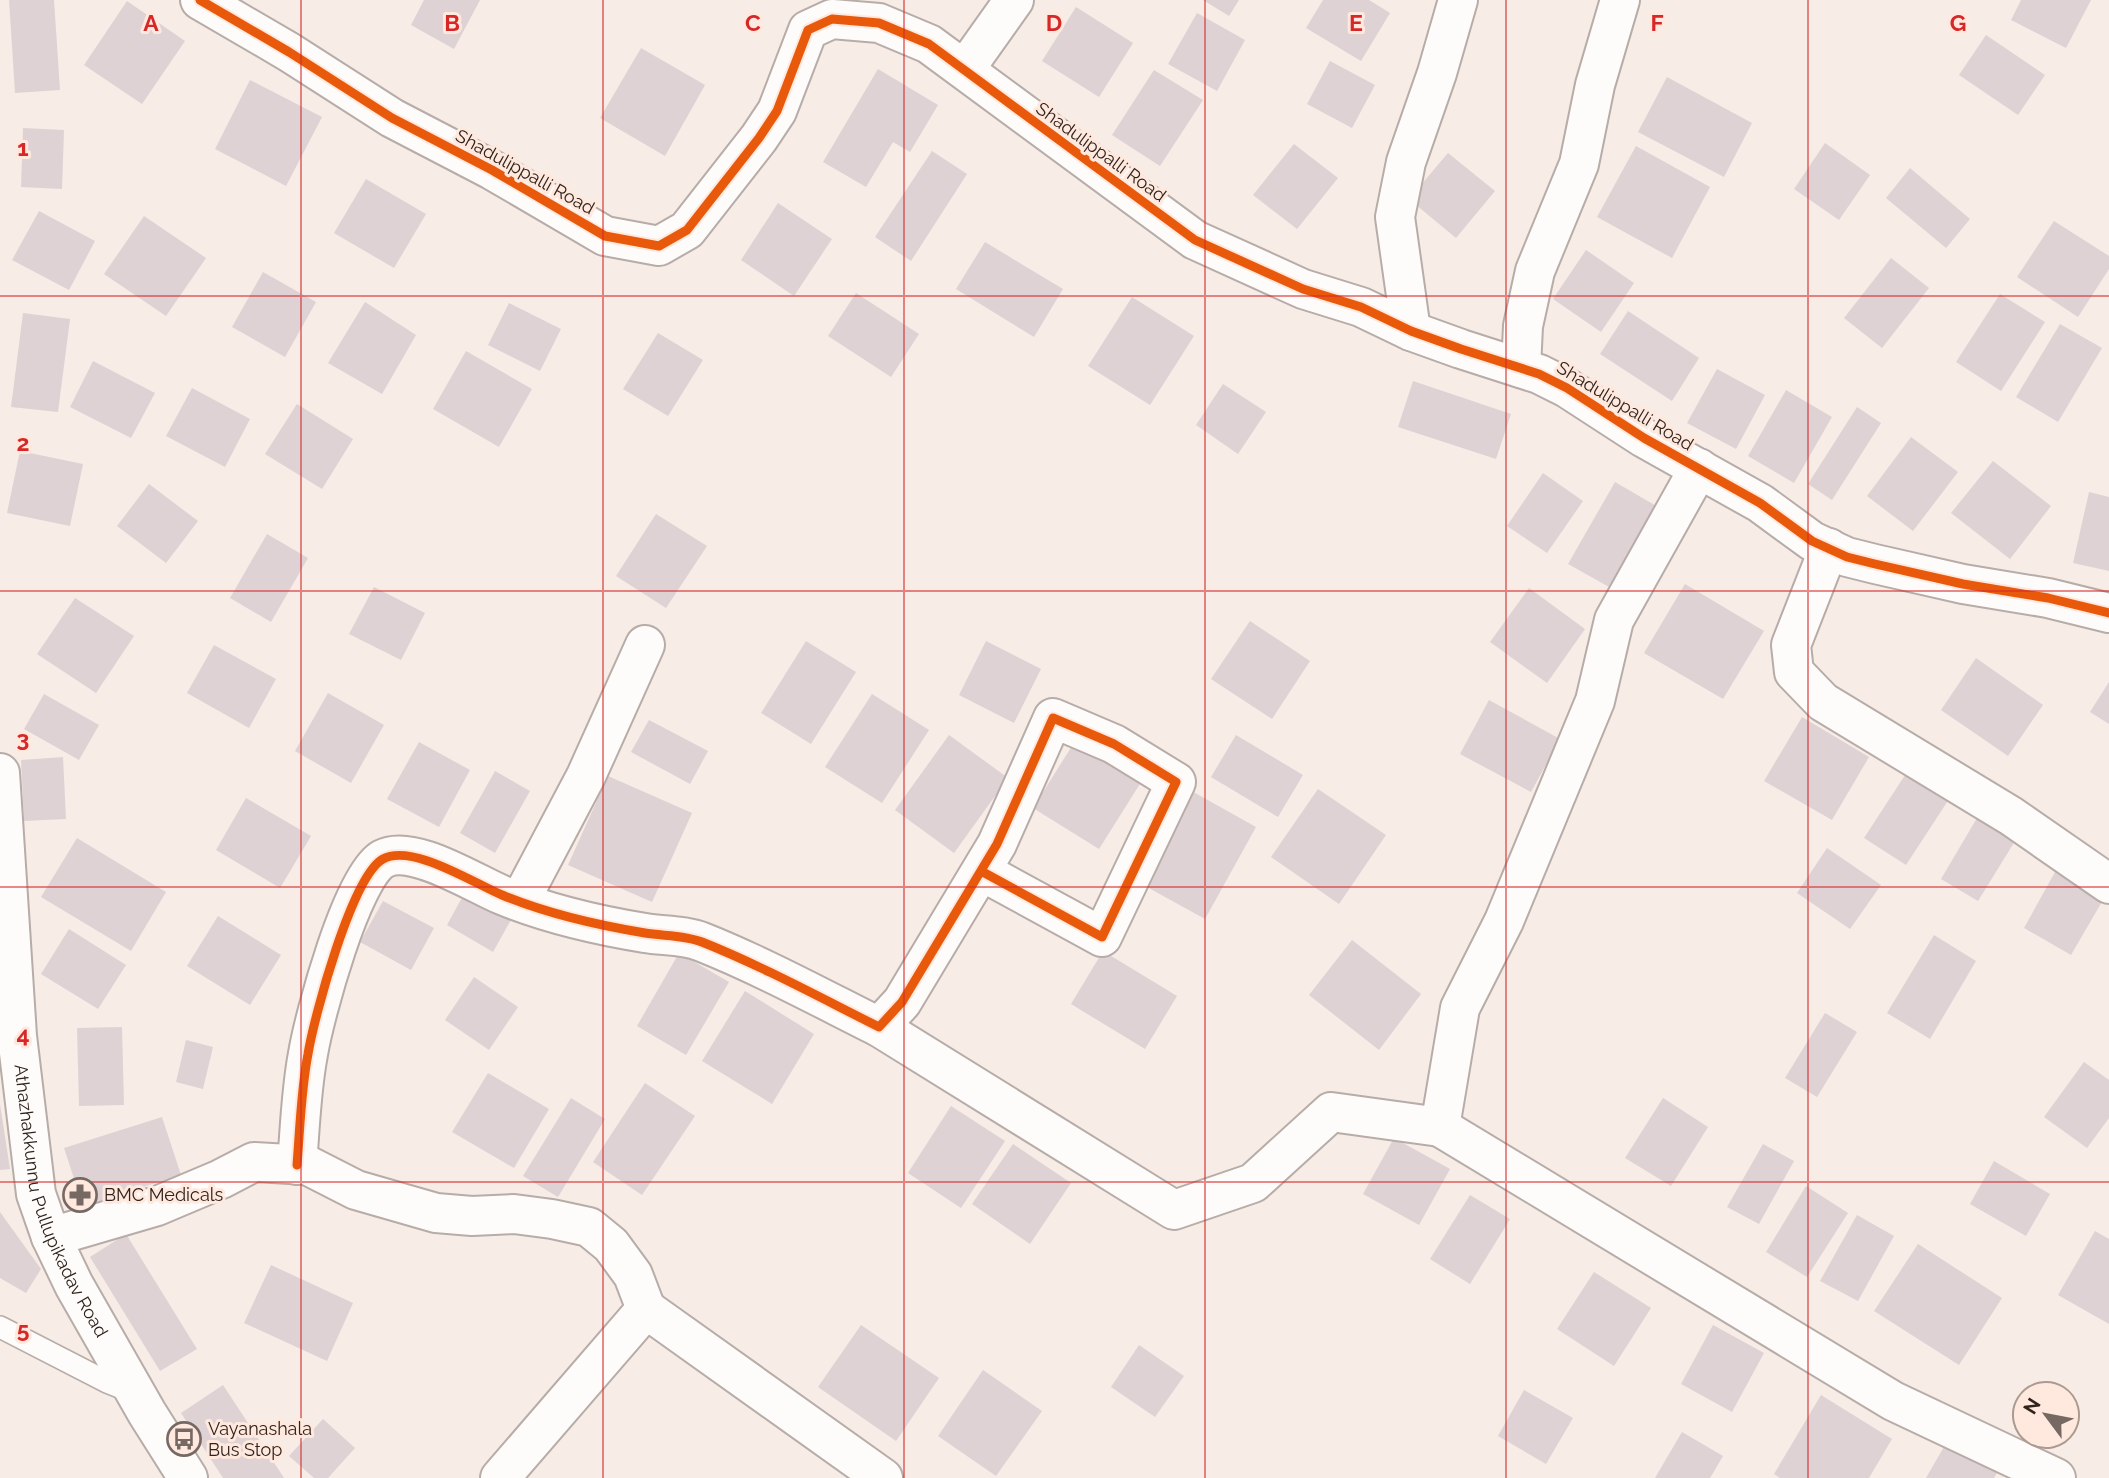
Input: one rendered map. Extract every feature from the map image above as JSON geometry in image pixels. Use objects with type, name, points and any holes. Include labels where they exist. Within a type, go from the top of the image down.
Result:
[{"type":"street","name":"Shadulippalli Road","points":[[200,0],[289,52],[391,118],[492,170],[606,236],[659,246],[687,230],[759,138],[777,111],[808,30],[832,19],[879,23],[929,44],[1195,240],[1303,289],[1361,307],[1411,331],[1539,374],[1567,388],[1644,438],[1760,503],[1812,541],[1875,564],[1963,584],[2048,598],[2109,613]]},
{"type":"street","points":[[965,69],[1014,0]]},
{"type":"street","points":[[1411,331],[1395,217],[1406,162],[1437,73],[1458,0]]},
{"type":"street","points":[[1521,368],[1523,326],[1535,271],[1579,164],[1595,85],[1620,0]]},
{"type":"street","points":[[1440,1127],[1460,1008],[1504,921],[1595,701],[1614,620],[1699,468]]},
{"type":"street","points":[[1829,548],[1791,645],[1794,672],[1823,702],[2011,816],[2109,884]]},
{"type":"street","points":[[520,901],[586,776],[645,645]]},
{"type":"street","points":[[879,1027],[902,1002],[997,844],[1053,718],[1114,744],[1176,782],[1102,937],[981,871]]},
{"type":"street","name":"Athazhakkunnu Pullupikadav Road","points":[[0,774],[17,1036],[36,1194],[51,1237],[74,1285],[147,1413],[188,1478]]},
{"type":"street","points":[[297,1165],[308,1053],[344,925],[361,886],[382,859],[396,854],[448,868],[500,894],[565,918],[699,941],[879,1027],[1174,1210],[1252,1183],[1331,1112],[1440,1127],[1893,1401],[2056,1478]]},
{"type":"street","points":[[51,1237],[157,1206],[254,1162],[307,1165],[356,1190],[436,1213],[471,1216],[514,1214],[589,1227],[611,1245],[633,1275],[646,1309],[883,1478]]},
{"type":"street","points":[[500,1478],[646,1309]]},
{"type":"lane","points":[[0,1327],[107,1382],[138,1394]]},
{"type":"building","points":[[9,0],[54,0],[60,90],[15,93]]},
{"type":"building","points":[[424,0],[480,0],[454,49],[411,25]]},
{"type":"building","points":[[1203,0],[1239,0],[1229,16]]},
{"type":"building","points":[[1323,0],[1369,0],[1390,13],[1361,61],[1306,28]]},
{"type":"building","points":[[2021,0],[2091,0],[2066,48],[2011,20]]},
{"type":"building","points":[[127,1],[185,41],[142,104],[84,65]]},
{"type":"building","points":[[1076,7],[1133,43],[1099,97],[1042,61]]},
{"type":"building","points":[[1197,13],[1245,40],[1217,91],[1168,64]]},
{"type":"building","points":[[1986,35],[2045,75],[2018,115],[1959,75]]},
{"type":"building","points":[[641,48],[705,85],[665,156],[600,118]]},
{"type":"building","points":[[1330,61],[1375,85],[1352,128],[1307,104]]},
{"type":"building","points":[[878,69],[938,105],[910,152],[893,142],[866,187],[823,162]]},
{"type":"building","points":[[1154,70],[1203,100],[1160,166],[1112,135]]},
{"type":"building","points":[[1667,77],[1752,123],[1724,177],[1638,132]]},
{"type":"building","points":[[250,80],[322,117],[286,186],[215,149]]},
{"type":"building","points":[[23,128],[64,130],[62,189],[21,187]]},
{"type":"building","points":[[1825,143],[1870,175],[1839,220],[1794,189]]},
{"type":"building","points":[[1294,144],[1338,178],[1297,229],[1253,195]]},
{"type":"building","points":[[1636,146],[1710,187],[1672,258],[1597,217]]},
{"type":"building","points":[[932,151],[967,174],[911,261],[875,237]]},
{"type":"building","points":[[1448,153],[1495,191],[1456,238],[1409,199]]},
{"type":"building","points":[[1910,168],[1970,219],[1946,248],[1886,198]]},
{"type":"building","points":[[366,179],[426,214],[394,268],[334,233]]},
{"type":"building","points":[[778,203],[832,239],[794,296],[741,260]]},
{"type":"building","points":[[39,211],[95,241],[69,290],[12,260]]},
{"type":"building","points":[[144,216],[206,258],[166,316],[104,274]]},
{"type":"building","points":[[2054,221],[2109,256],[2109,269],[2078,317],[2017,277]]},
{"type":"building","points":[[985,242],[1063,289],[1034,337],[956,289]]},
{"type":"building","points":[[1586,250],[1634,283],[1601,332],[1553,299]]},
{"type":"building","points":[[1891,258],[1929,288],[1882,348],[1844,318]]},
{"type":"building","points":[[263,272],[316,302],[285,357],[232,327]]},
{"type":"building","points":[[856,293],[919,334],[891,377],[828,336]]},
{"type":"building","points":[[2000,294],[2045,322],[2001,391],[1956,362]]},
{"type":"building","points":[[1132,297],[1194,336],[1150,405],[1088,366]]},
{"type":"building","points":[[365,302],[416,335],[382,394],[328,363]]},
{"type":"building","points":[[509,303],[561,329],[540,371],[488,345]]},
{"type":"building","points":[[1628,311],[1699,358],[1672,401],[1600,354]]},
{"type":"building","points":[[23,313],[70,319],[58,412],[11,407]]},
{"type":"building","points":[[2060,324],[2102,348],[2058,422],[2016,397]]},
{"type":"building","points":[[658,333],[703,360],[668,416],[623,389]]},
{"type":"building","points":[[466,351],[532,389],[499,447],[433,409]]},
{"type":"building","points":[[93,361],[155,393],[131,438],[70,407]]},
{"type":"building","points":[[1717,369],[1765,395],[1736,449],[1687,423]]},
{"type":"building","points":[[1413,381],[1511,414],[1496,459],[1398,427]]},
{"type":"building","points":[[1223,384],[1266,412],[1238,454],[1196,425]]},
{"type":"building","points":[[192,388],[250,419],[225,467],[166,436]]},
{"type":"building","points":[[1786,390],[1832,417],[1794,483],[1748,456]]},
{"type":"building","points":[[297,404],[353,439],[322,489],[265,454]]},
{"type":"building","points":[[1857,407],[1881,423],[1832,500],[1808,484]]},
{"type":"building","points":[[1911,437],[1958,472],[1913,531],[1867,496]]},
{"type":"building","points":[[20,451],[83,464],[70,526],[7,513]]},
{"type":"building","points":[[1993,461],[2051,506],[2010,559],[1951,513]]},
{"type":"building","points":[[1543,473],[1583,501],[1547,553],[1507,526]]},
{"type":"building","points":[[1615,482],[1658,507],[1611,588],[1568,564]]},
{"type":"building","points":[[149,484],[198,521],[166,563],[117,526]]},
{"type":"building","points":[[2089,492],[2109,497],[2109,571],[2073,563]]},
{"type":"building","points":[[656,514],[707,546],[666,608],[616,576]]},
{"type":"building","points":[[267,534],[308,558],[271,622],[230,598]]},
{"type":"building","points":[[1685,584],[1764,631],[1723,699],[1644,653]]},
{"type":"building","points":[[374,587],[425,613],[401,660],[349,634]]},
{"type":"building","points":[[1529,588],[1585,629],[1547,683],[1490,642]]},
{"type":"building","points":[[75,598],[134,636],[96,693],[37,654]]},
{"type":"building","points":[[1250,621],[1310,661],[1272,719],[1211,679]]},
{"type":"building","points":[[806,641],[856,672],[811,744],[761,713]]},
{"type":"building","points":[[986,641],[1041,669],[1014,723],[959,695]]},
{"type":"building","points":[[214,645],[276,679],[249,728],[187,693]]},
{"type":"building","points":[[1976,658],[2043,705],[2008,756],[1941,710]]},
{"type":"building","points":[[2109,682],[2109,724],[2090,712]]},
{"type":"building","points":[[328,693],[384,725],[351,783],[295,751]]},
{"type":"building","points":[[44,694],[99,725],[79,760],[24,729]]},
{"type":"building","points":[[872,694],[929,730],[882,803],[825,767]]},
{"type":"building","points":[[1489,700],[1560,739],[1531,792],[1460,754]]},
{"type":"building","points":[[1802,717],[1869,757],[1832,820],[1764,781]]},
{"type":"building","points":[[649,720],[708,751],[690,784],[631,752]]},
{"type":"building","points":[[949,735],[1008,778],[954,853],[895,810]]},
{"type":"building","points":[[1236,735],[1303,775],[1278,817],[1211,777]]},
{"type":"building","points":[[1077,738],[1143,779],[1099,849],[1033,808]]},
{"type":"building","points":[[419,742],[470,770],[439,827],[387,799]]},
{"type":"building","points":[[63,757],[66,819],[24,821],[21,760]]},
{"type":"building","points":[[1909,769],[1951,796],[1906,865],[1864,838]]},
{"type":"building","points":[[495,771],[530,791],[495,853],[460,833]]},
{"type":"building","points":[[608,776],[692,813],[652,902],[568,865]]},
{"type":"building","points":[[1188,789],[1256,827],[1205,919],[1136,881]]},
{"type":"building","points":[[1318,789],[1386,835],[1339,904],[1271,857]]},
{"type":"building","points":[[246,798],[311,836],[280,888],[216,850]]},
{"type":"building","points":[[1977,818],[2015,841],[1978,901],[1941,879]]},
{"type":"building","points":[[77,838],[166,892],[131,951],[41,897]]},
{"type":"building","points":[[1827,848],[1881,885],[1850,929],[1797,893]]},
{"type":"building","points":[[2055,872],[2103,900],[2071,955],[2024,928]]},
{"type":"building","points":[[465,892],[512,918],[493,952],[447,925]]},
{"type":"building","points":[[383,901],[434,928],[411,970],[360,942]]},
{"type":"building","points":[[218,916],[281,955],[250,1005],[187,966]]},
{"type":"building","points":[[69,929],[126,965],[98,1009],[41,974]]},
{"type":"building","points":[[1934,935],[1976,961],[1930,1039],[1887,1013]]},
{"type":"building","points":[[1352,940],[1421,994],[1379,1050],[1309,995]]},
{"type":"building","points":[[1103,951],[1177,996],[1145,1049],[1071,1004]]},
{"type":"building","points":[[679,953],[729,982],[686,1055],[637,1026]]},
{"type":"building","points":[[474,977],[518,1007],[489,1050],[445,1020]]},
{"type":"building","points":[[745,991],[814,1034],[772,1104],[702,1061]]},
{"type":"building","points":[[1825,1013],[1857,1032],[1817,1097],[1785,1078]]},
{"type":"building","points":[[122,1027],[124,1105],[79,1106],[77,1028]]},
{"type":"building","points":[[186,1040],[213,1047],[203,1089],[176,1082]]},
{"type":"building","points":[[2084,1062],[2109,1080],[2109,1118],[2087,1148],[2044,1117]]},
{"type":"building","points":[[488,1073],[549,1109],[514,1168],[452,1132]]},
{"type":"building","points":[[645,1083],[695,1116],[642,1195],[593,1162]]},
{"type":"building","points":[[571,1098],[605,1119],[558,1197],[523,1176]]},
{"type":"building","points":[[1663,1098],[1708,1127],[1671,1186],[1625,1158]]},
{"type":"building","points":[[0,1104],[10,1169],[0,1170]]},
{"type":"building","points":[[951,1106],[1005,1141],[961,1208],[908,1173]]},
{"type":"building","points":[[162,1117],[181,1175],[83,1206],[64,1148]]},
{"type":"building","points":[[1394,1138],[1450,1169],[1419,1225],[1363,1194]]},
{"type":"building","points":[[1013,1144],[1071,1183],[1030,1244],[972,1204]]},
{"type":"building","points":[[1763,1144],[1794,1161],[1759,1224],[1727,1207]]},
{"type":"building","points":[[1994,1161],[2050,1194],[2026,1236],[1970,1204]]},
{"type":"building","points":[[1806,1186],[1848,1213],[1807,1277],[1766,1252]]},
{"type":"building","points":[[1470,1195],[1510,1219],[1470,1284],[1430,1259]]},
{"type":"building","points":[[0,1212],[41,1269],[26,1293],[0,1278]]},
{"type":"building","points":[[1857,1215],[1894,1236],[1858,1301],[1820,1281]]},
{"type":"building","points":[[2095,1231],[2109,1239],[2109,1324],[2058,1295]]},
{"type":"building","points":[[126,1234],[197,1349],[160,1371],[90,1257]]},
{"type":"building","points":[[1918,1244],[2002,1298],[1959,1365],[1874,1311]]},
{"type":"building","points":[[271,1265],[353,1303],[327,1361],[244,1323]]},
{"type":"building","points":[[1594,1272],[1651,1308],[1614,1366],[1557,1329]]},
{"type":"building","points":[[861,1325],[939,1378],[896,1441],[818,1387]]},
{"type":"building","points":[[1713,1325],[1764,1353],[1732,1412],[1681,1384]]},
{"type":"building","points":[[1139,1345],[1184,1376],[1155,1417],[1111,1387]]},
{"type":"building","points":[[983,1370],[1042,1411],[996,1476],[938,1436]]},
{"type":"building","points":[[223,1385],[284,1478],[223,1478],[181,1413]]},
{"type":"building","points":[[1524,1390],[1573,1418],[1546,1464],[1498,1436]]},
{"type":"building","points":[[1821,1395],[1892,1439],[1869,1478],[1780,1478],[1774,1474]]},
{"type":"building","points":[[323,1419],[355,1448],[328,1478],[314,1478],[289,1456]]},
{"type":"building","points":[[1682,1432],[1723,1456],[1710,1478],[1655,1478]]},
{"type":"building","points":[[1945,1445],[1997,1473],[1994,1478],[1926,1478]]},
{"type":"cycle path","points":[[200,0],[289,52],[392,118],[492,170],[605,236],[659,246],[687,230],[759,138],[777,111],[808,30],[832,19],[879,23],[929,44],[1195,240],[1303,289],[1361,307],[1411,331],[1539,374],[1567,388],[1644,438],[1760,503],[1812,541],[1847,557],[1875,564],[1963,584],[2048,598],[2109,613]]},
{"type":"cycle path","points":[[297,1165],[306,1068],[326,981],[359,891],[371,871],[383,859],[410,856],[426,860],[537,908],[627,930],[695,940],[769,972],[879,1027],[902,1002],[997,844],[1053,718],[1114,744],[1176,782],[1102,937],[981,871]]},
{"type":"place","name":"BMC Medicals","points":[[80,1195]]},
{"type":"place","name":"Vayanashala Bus Stop","points":[[184,1439]]}]
